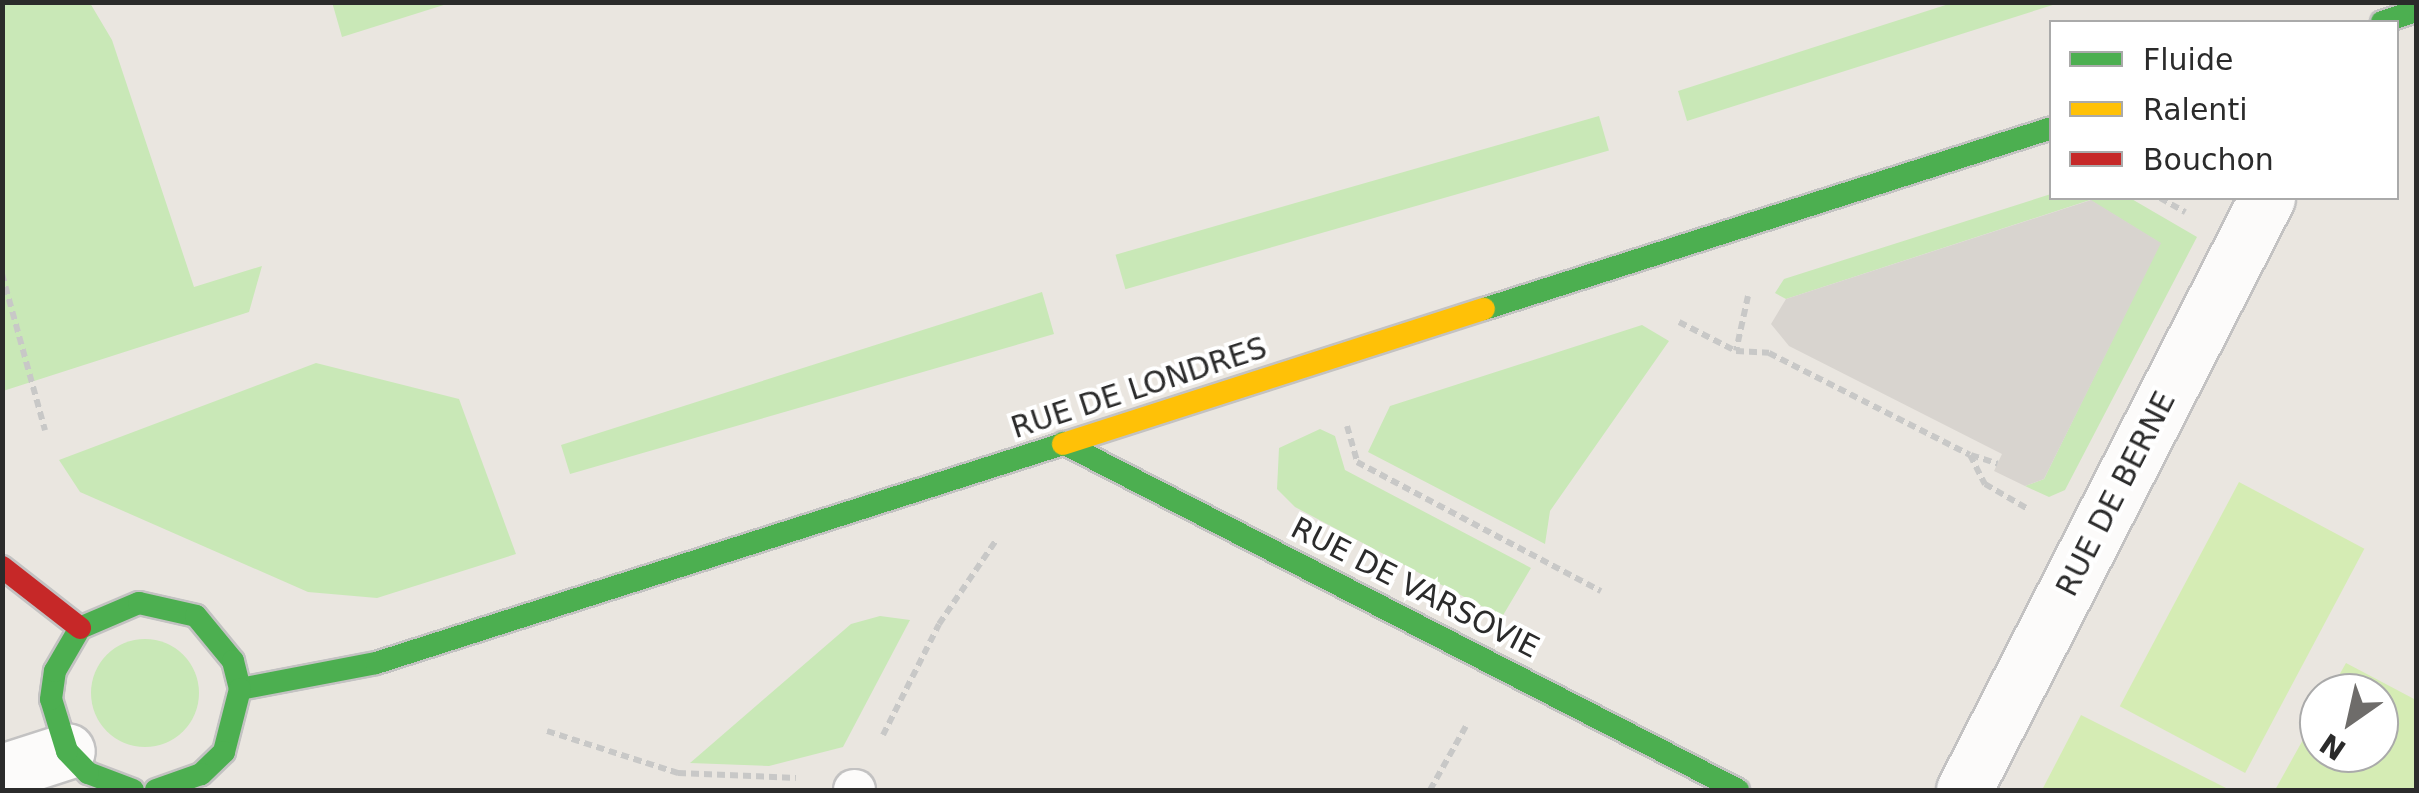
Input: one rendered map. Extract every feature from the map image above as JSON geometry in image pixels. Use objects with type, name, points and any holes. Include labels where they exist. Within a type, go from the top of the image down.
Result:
[{"type":"street","points":[[2389,20],[2416,12]]},
{"type":"street","name":"RUE DE LONDRES","points":[[240,689],[376,663],[2049,129]]},
{"type":"street","name":"RUE DE BERNE","points":[[1964,790],[2266,200]]},
{"type":"street","name":"RUE DE VARSOVIE","points":[[1062,443],[1738,790]]},
{"type":"street","points":[[2,567],[80,628]]},
{"type":"street","points":[[134,790],[88,773],[67,751],[51,698],[54,671],[80,628],[139,604],[196,616],[234,661],[240,689],[224,752],[188,785]]},
{"type":"street","points":[[2,772],[67,751]]},
{"type":"path","points":[[1736,351],[1766,219]]},
{"type":"path","points":[[2,274],[45,430]]},
{"type":"path","points":[[1668,317],[1736,351],[1769,353],[1970,455],[1998,464]]},
{"type":"path","points":[[1328,358],[1357,462],[1601,591]]},
{"type":"path","points":[[1970,455],[1985,484],[2090,545]]},
{"type":"path","points":[[891,720],[938,624]]},
{"type":"path","points":[[547,731],[678,773],[798,778],[834,766],[855,790]]},
{"type":"green space","points":[[332,2],[450,2],[450,3],[342,37]]},
{"type":"green space","points":[[1955,2],[2059,3],[1687,121],[1678,91]]},
{"type":"green space","points":[[2,3],[90,3],[112,40],[194,287],[262,266],[249,312],[3,391]]},
{"type":"green space","points":[[1599,116],[1609,151],[1125,289],[1115,255]]},
{"type":"green space","points":[[2049,195],[2049,200],[2090,200],[1786,299],[1775,293],[1784,279]]},
{"type":"green space","points":[[2090,200],[2133,200],[2197,237],[2065,490],[2049,497],[2025,486],[2044,479],[2160,243]]},
{"type":"green space","points":[[1042,292],[1054,334],[570,474],[561,445]]},
{"type":"green space","points":[[1642,325],[1669,341],[1550,511],[1545,544],[1368,452],[1390,406]]},
{"type":"green space","points":[[316,363],[459,399],[516,554],[377,598],[308,592],[80,492],[59,460]]},
{"type":"green space","points":[[1320,429],[1335,436],[1345,470],[1531,568],[1502,617],[1295,507],[1277,489],[1279,448]]},
{"type":"green space","points":[[2239,482],[2364,549],[2245,773],[2120,706]]},
{"type":"green space","points":[[880,616],[910,620],[843,747],[769,766],[690,763],[851,624]]},
{"type":"green space","points":[[145,639],[166,643],[183,655],[195,672],[199,693],[195,714],[183,731],[166,743],[145,747],[124,743],[107,731],[95,714],[91,693],[95,672],[107,655],[124,643]]},
{"type":"green space","points":[[2346,663],[2365,673],[2340,673]]},
{"type":"green space","points":[[2399,691],[2416,700],[2416,790],[2275,790],[2299,747],[2299,773],[2399,773]]},
{"type":"green space","points":[[2081,715],[2230,790],[2042,790]]},
{"type":"shaded area","points":[[2091,200],[2161,243],[2044,479],[2025,486],[1994,471],[2002,454],[1789,346],[1771,324],[1786,299]]},
{"type":"traffic: fast","points":[[2388,20],[2416,11]]},
{"type":"traffic: fast","points":[[1484,309],[2049,129]]},
{"type":"traffic: fast","points":[[1063,443],[1738,790]]},
{"type":"traffic: fast","points":[[240,689],[376,663],[1063,444]]},
{"type":"traffic: fast","points":[[133,790],[88,773],[67,751],[51,699],[55,671],[80,628],[139,603],[196,616],[233,661],[240,689],[224,752],[201,774],[156,790]]},
{"type":"traffic: slow","points":[[1063,444],[1484,309]]},
{"type":"traffic: jam","points":[[2,567],[80,628]]}]
